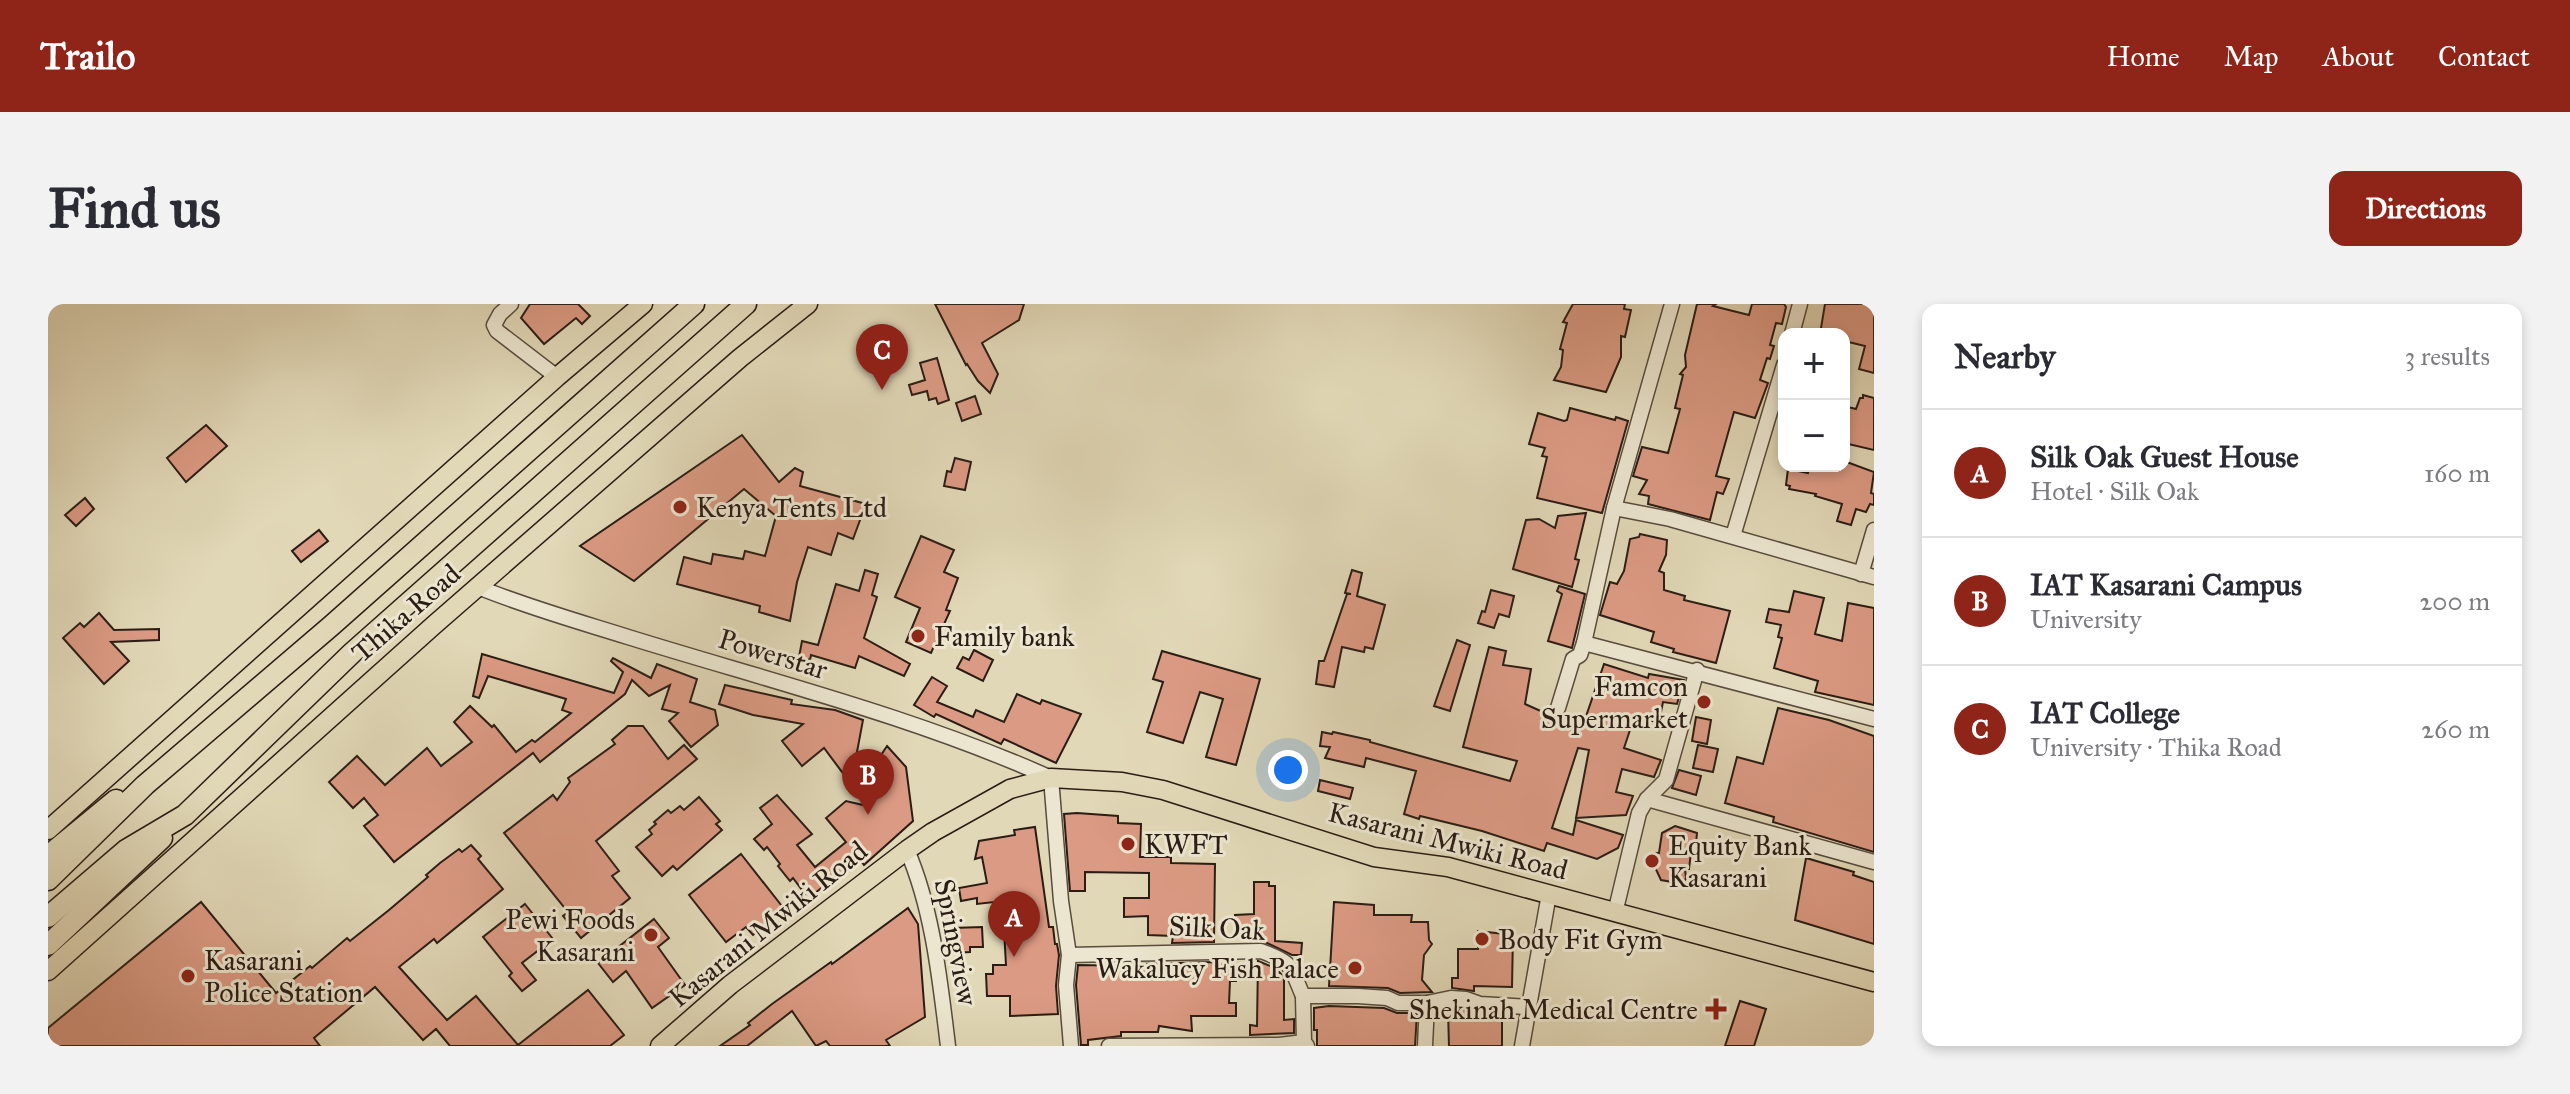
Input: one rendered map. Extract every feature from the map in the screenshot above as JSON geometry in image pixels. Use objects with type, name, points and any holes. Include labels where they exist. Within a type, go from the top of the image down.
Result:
[{"type":"highway","name":"Thika Road","points":[[48,880],[145,785],[331,626],[694,304]]},
{"type":"highway","name":"Thika Road","points":[[50,915],[126,850],[185,815],[353,652],[746,304]]},
{"type":"highway","points":[[48,856],[114,801],[145,785]]},
{"type":"highway","points":[[48,945],[185,815]]},
{"type":"main road","points":[[48,830],[643,304]]},
{"type":"main road","name":"Thika Road","points":[[48,971],[478,587],[740,358],[808,304]]},
{"type":"main road","name":"Kasarani Mwiki Road","points":[[660,1046],[730,985],[933,832],[1010,789],[1051,778],[1122,782],[1163,790],[1374,857],[1448,867],[1874,982]]},
{"type":"street","points":[[511,304],[494,325],[497,331],[557,377]]},
{"type":"street","points":[[1558,708],[1573,659],[1580,655],[1584,643],[1614,508],[1672,304]]},
{"type":"street","points":[[1794,328],[1800,304]]},
{"type":"street","points":[[1733,536],[1778,385]]},
{"type":"street","points":[[1614,508],[1670,519],[1868,575],[1874,530]]},
{"type":"street","name":"Powerstar","points":[[478,587],[539,612],[897,718],[995,753],[1051,778]]},
{"type":"street","points":[[1584,643],[1697,670],[1874,719]]},
{"type":"street","points":[[1615,913],[1639,813],[1647,799],[1666,780],[1697,670]]},
{"type":"street","points":[[1051,778],[1061,901],[1069,955],[1066,985],[1071,1046]]},
{"type":"street","points":[[1647,799],[1874,862]]},
{"type":"street","name":"Springview","points":[[907,850],[917,872],[931,936],[948,1046]]},
{"type":"street","points":[[1522,1046],[1549,894]]},
{"type":"street","name":"Silk Oak","points":[[1069,955],[1261,951],[1283,959],[1295,972],[1303,996]]},
{"type":"street","points":[[1109,1046],[1305,1044],[1303,996],[1387,998],[1398,1003],[1427,1003],[1451,998],[1480,1004],[1528,1007]]},
{"type":"street","points":[[1425,1046],[1427,1003]]},
{"type":"building","points":[[530,304],[578,304],[590,316],[582,324],[576,318],[544,344],[521,318]]},
{"type":"building","points":[[935,304],[1024,304],[1019,320],[982,343],[998,374],[990,393],[966,365]]},
{"type":"building","points":[[1573,304],[1625,304],[1624,309],[1631,310],[1625,337],[1621,336],[1621,357],[1606,392],[1554,380],[1561,367],[1563,350],[1560,349],[1567,323],[1563,322]]},
{"type":"building","points":[[1697,304],[1716,304],[1713,306],[1749,315],[1752,304],[1784,304],[1786,307],[1782,324],[1776,323],[1770,345],[1774,346],[1760,380],[1768,383],[1755,418],[1734,412],[1716,476],[1729,479],[1723,494],[1717,492],[1710,520],[1648,504],[1649,496],[1639,494],[1647,480],[1633,476],[1642,447],[1668,453],[1680,409],[1675,408],[1683,375],[1680,374],[1686,367],[1685,355]]},
{"type":"building","points":[[1825,304],[1874,304],[1874,373],[1859,369],[1865,346],[1850,342],[1850,328],[1821,328]]},
{"type":"building","points":[[937,358],[949,400],[938,404],[936,398],[929,400],[927,391],[912,395],[909,385],[925,380],[920,363]]},
{"type":"building","points":[[1863,395],[1874,398],[1874,450],[1850,444],[1850,408],[1856,409],[1860,398]]},
{"type":"building","points":[[975,396],[981,414],[962,421],[956,403]]},
{"type":"building","points":[[1570,408],[1628,421],[1602,513],[1537,498],[1547,457],[1542,456],[1545,448],[1529,444],[1538,413],[1564,421]]},
{"type":"building","points":[[206,425],[227,446],[186,482],[167,458]]},
{"type":"building","points":[[742,435],[779,482],[795,468],[803,472],[800,486],[866,504],[853,539],[838,533],[831,555],[808,547],[797,582],[790,621],[759,612],[760,606],[677,584],[684,557],[711,564],[713,554],[743,559],[745,551],[765,556],[776,516],[744,489],[634,581],[580,546]]},
{"type":"building","points":[[955,458],[971,462],[965,490],[944,486],[947,471],[951,472]]},
{"type":"building","points":[[1850,463],[1874,472],[1871,493],[1874,494],[1874,505],[1870,504],[1866,512],[1856,509],[1851,525],[1837,521],[1842,504],[1816,494],[1789,489],[1790,486],[1786,485],[1788,472],[1850,472]]},
{"type":"building","points":[[85,498],[94,509],[76,526],[65,515]]},
{"type":"building","points":[[1586,513],[1572,587],[1513,569],[1526,520],[1539,519],[1555,528],[1558,516]]},
{"type":"building","points":[[319,530],[328,541],[301,562],[292,551]]},
{"type":"building","points":[[1640,534],[1667,540],[1666,555],[1659,571],[1664,573],[1664,590],[1685,596],[1684,600],[1730,611],[1716,663],[1673,652],[1674,649],[1651,642],[1654,632],[1600,615],[1610,582],[1617,584],[1624,571],[1630,539]]},
{"type":"building","points":[[921,536],[954,550],[944,572],[958,578],[946,610],[950,611],[931,653],[906,642],[920,608],[895,597]]},
{"type":"building","points":[[865,570],[878,574],[872,595],[877,597],[864,638],[910,664],[904,676],[859,656],[855,668],[811,655],[810,660],[799,657],[802,641],[818,645],[836,584],[859,591]]},
{"type":"building","points":[[1352,570],[1362,573],[1357,596],[1385,605],[1373,649],[1365,647],[1364,652],[1342,647],[1334,687],[1316,684],[1319,661],[1324,661],[1347,594],[1351,594],[1345,593]]},
{"type":"building","points":[[1559,586],[1585,594],[1572,648],[1548,641],[1562,594],[1557,591]]},
{"type":"building","points":[[1491,590],[1514,596],[1509,617],[1499,614],[1494,628],[1478,623],[1482,611],[1485,612]]},
{"type":"building","points":[[1794,591],[1824,598],[1815,634],[1842,641],[1848,603],[1874,608],[1874,705],[1815,692],[1818,681],[1774,668],[1782,638],[1778,637],[1781,625],[1766,622],[1769,609],[1789,612]]},
{"type":"building","points":[[99,613],[114,630],[159,629],[159,640],[111,642],[129,661],[104,684],[63,638],[80,623],[84,627]]},
{"type":"building","points":[[1457,640],[1470,645],[1450,711],[1434,706]]},
{"type":"building","points":[[1489,647],[1506,651],[1503,665],[1531,669],[1525,704],[1583,725],[1604,664],[1648,678],[1649,674],[1684,680],[1677,704],[1663,702],[1659,722],[1634,718],[1624,748],[1661,760],[1654,777],[1622,769],[1616,792],[1633,796],[1626,815],[1576,818],[1589,750],[1578,748],[1552,828],[1573,835],[1576,820],[1623,835],[1618,848],[1597,859],[1547,843],[1544,851],[1482,831],[1420,816],[1419,819],[1404,814],[1416,771],[1366,758],[1364,767],[1325,758],[1330,747],[1320,746],[1322,732],[1333,732],[1510,781],[1517,761],[1463,747]]},
{"type":"building","points":[[974,650],[993,660],[983,681],[957,668],[963,657],[969,660]]},
{"type":"building","points":[[1162,651],[1260,679],[1236,765],[1206,757],[1223,699],[1200,692],[1183,743],[1147,732],[1163,682],[1153,679]]},
{"type":"building","points":[[482,654],[614,693],[623,672],[611,661],[613,658],[651,678],[657,664],[697,679],[690,702],[715,710],[718,725],[691,747],[669,721],[678,713],[662,709],[670,685],[649,696],[632,680],[625,694],[540,762],[533,753],[394,862],[364,826],[378,815],[364,798],[353,808],[329,782],[357,756],[385,785],[427,748],[441,766],[472,742],[454,722],[470,706],[492,727],[494,725],[516,752],[532,740],[535,742],[571,713],[562,710],[566,699],[488,676],[479,698],[473,696]]},
{"type":"building","points":[[932,677],[947,686],[937,702],[973,717],[976,710],[1004,722],[1017,694],[1040,704],[1042,700],[1081,714],[1056,763],[1004,739],[1001,744],[936,714],[934,717],[914,705]]},
{"type":"building","points":[[725,685],[792,700],[791,704],[835,710],[863,720],[851,784],[824,748],[802,766],[782,741],[803,724],[753,715],[719,704]]},
{"type":"building","points":[[1778,708],[1829,720],[1874,736],[1874,852],[1773,822],[1774,817],[1725,803],[1737,757],[1763,764]]},
{"type":"building","points":[[1696,717],[1711,720],[1707,744],[1692,741]]},
{"type":"building","points":[[628,726],[643,726],[668,759],[684,745],[697,759],[596,841],[619,871],[612,876],[630,898],[581,938],[563,916],[568,912],[504,833],[553,795],[557,800],[570,782],[568,778],[615,744],[612,740]]},
{"type":"building","points":[[1698,745],[1718,749],[1713,772],[1693,768]]},
{"type":"building","points":[[887,746],[906,767],[913,821],[864,865],[861,861],[832,884],[830,881],[814,894],[810,890],[805,894],[793,878],[790,881],[767,847],[764,850],[754,839],[772,824],[760,808],[777,795],[812,834],[797,845],[815,867],[846,842],[826,818],[846,801],[863,805],[876,756],[879,758]]},
{"type":"building","points":[[1679,770],[1701,776],[1696,795],[1672,788]]},
{"type":"building","points":[[1320,780],[1353,788],[1350,799],[1318,791]]},
{"type":"building","points":[[699,797],[720,821],[716,824],[722,830],[677,870],[673,866],[662,876],[636,847],[652,834],[649,830],[656,824],[654,822],[668,810],[671,813],[680,806],[684,810]]},
{"type":"building","points":[[1064,814],[1118,816],[1118,823],[1141,824],[1140,857],[1171,857],[1171,863],[1215,864],[1214,942],[1172,943],[1173,936],[1148,935],[1148,916],[1124,917],[1124,898],[1149,898],[1149,873],[1085,872],[1085,891],[1070,891]]},
{"type":"building","points":[[1675,826],[1697,833],[1683,884],[1661,880],[1652,861],[1654,853],[1659,853],[1662,833]]},
{"type":"building","points":[[1035,827],[1049,927],[1053,927],[1059,955],[1056,986],[1058,1014],[1010,1016],[1010,996],[987,996],[986,974],[993,974],[993,965],[1006,965],[1004,929],[996,930],[994,902],[977,904],[977,898],[961,901],[959,888],[987,883],[982,857],[975,859],[979,841],[1015,835],[1014,830]]},
{"type":"building","points":[[471,845],[481,856],[478,859],[503,889],[437,943],[434,939],[399,967],[447,1020],[476,996],[518,1045],[588,990],[624,1035],[610,1046],[450,1046],[436,1029],[423,1040],[375,987],[314,1038],[320,1046],[48,1046],[48,1028],[201,902],[276,993],[347,938],[350,941],[428,877],[426,875],[440,863],[459,849],[462,852]]},
{"type":"building","points":[[741,854],[785,910],[753,935],[746,927],[726,942],[689,895]]},
{"type":"building","points":[[1806,858],[1854,872],[1853,875],[1874,882],[1874,944],[1795,920]]},
{"type":"building","points":[[1254,882],[1269,882],[1269,886],[1275,886],[1275,941],[1302,943],[1301,955],[1292,955],[1265,942],[1254,941],[1254,933],[1235,934],[1235,915],[1254,914]]},
{"type":"building","points":[[1334,902],[1374,905],[1374,915],[1412,915],[1411,922],[1428,922],[1432,944],[1424,955],[1422,980],[1432,992],[1400,993],[1388,988],[1329,986]]},
{"type":"building","points":[[525,904],[553,939],[522,963],[536,980],[522,991],[509,976],[512,973],[483,937]]},
{"type":"building","points":[[908,908],[918,924],[925,1017],[886,1040],[890,1046],[830,1046],[826,1041],[816,1046],[792,1011],[747,1046],[720,1046],[750,1025],[748,1023],[772,1004]]},
{"type":"building","points":[[654,919],[669,938],[658,947],[685,985],[652,1008],[626,971],[613,982],[598,963]]},
{"type":"building","points":[[982,927],[983,947],[970,947],[970,952],[953,953],[952,928]]},
{"type":"building","points":[[1478,931],[1513,935],[1512,987],[1474,986],[1474,991],[1452,988],[1452,978],[1458,978],[1458,949],[1478,949]]},
{"type":"building","points":[[1258,961],[1275,968],[1284,977],[1284,1020],[1294,1019],[1294,1033],[1250,1035],[1250,1025],[1257,1026]]},
{"type":"building","points":[[1213,962],[1236,965],[1236,981],[1230,981],[1229,1003],[1236,1003],[1236,1016],[1191,1016],[1192,1031],[1159,1026],[1158,1032],[1121,1032],[1121,1036],[1088,1040],[1088,1045],[1081,1045],[1076,985],[1078,965]]},
{"type":"building","points":[[1740,1001],[1766,1009],[1754,1046],[1725,1046]]},
{"type":"building","points":[[1329,1006],[1417,1013],[1415,1046],[1317,1046],[1314,1008]]},
{"type":"building","points":[[1452,1008],[1502,1015],[1502,1046],[1449,1046],[1448,1011],[1452,1015]]},
{"type":"place","name":"IAT College","points":[[882,390]]},
{"type":"place","name":"Kenya Tents Ltd","points":[[680,507]]},
{"type":"place","name":"Family bank","points":[[918,636]]},
{"type":"place","name":"Famcon Supermarket","points":[[1704,702]]},
{"type":"place","name":"IAT Kasarani Campus","points":[[868,815]]},
{"type":"place","name":"KWFT","points":[[1128,844]]},
{"type":"place","name":"Equity Bank Kasarani","points":[[1652,861]]},
{"type":"place","name":"Pewi Foods Kasarani","points":[[651,935]]},
{"type":"place","name":"Body Fit Gym","points":[[1482,939]]},
{"type":"place","name":"Silk Oak Guest House","points":[[1014,957]]},
{"type":"place","name":"Wakalucy Fish Palace","points":[[1355,968]]},
{"type":"place","name":"Kasarani Police Station","points":[[188,976]]},
{"type":"place","name":"Shekinah Medical Centre","points":[[1716,1009]]}]
